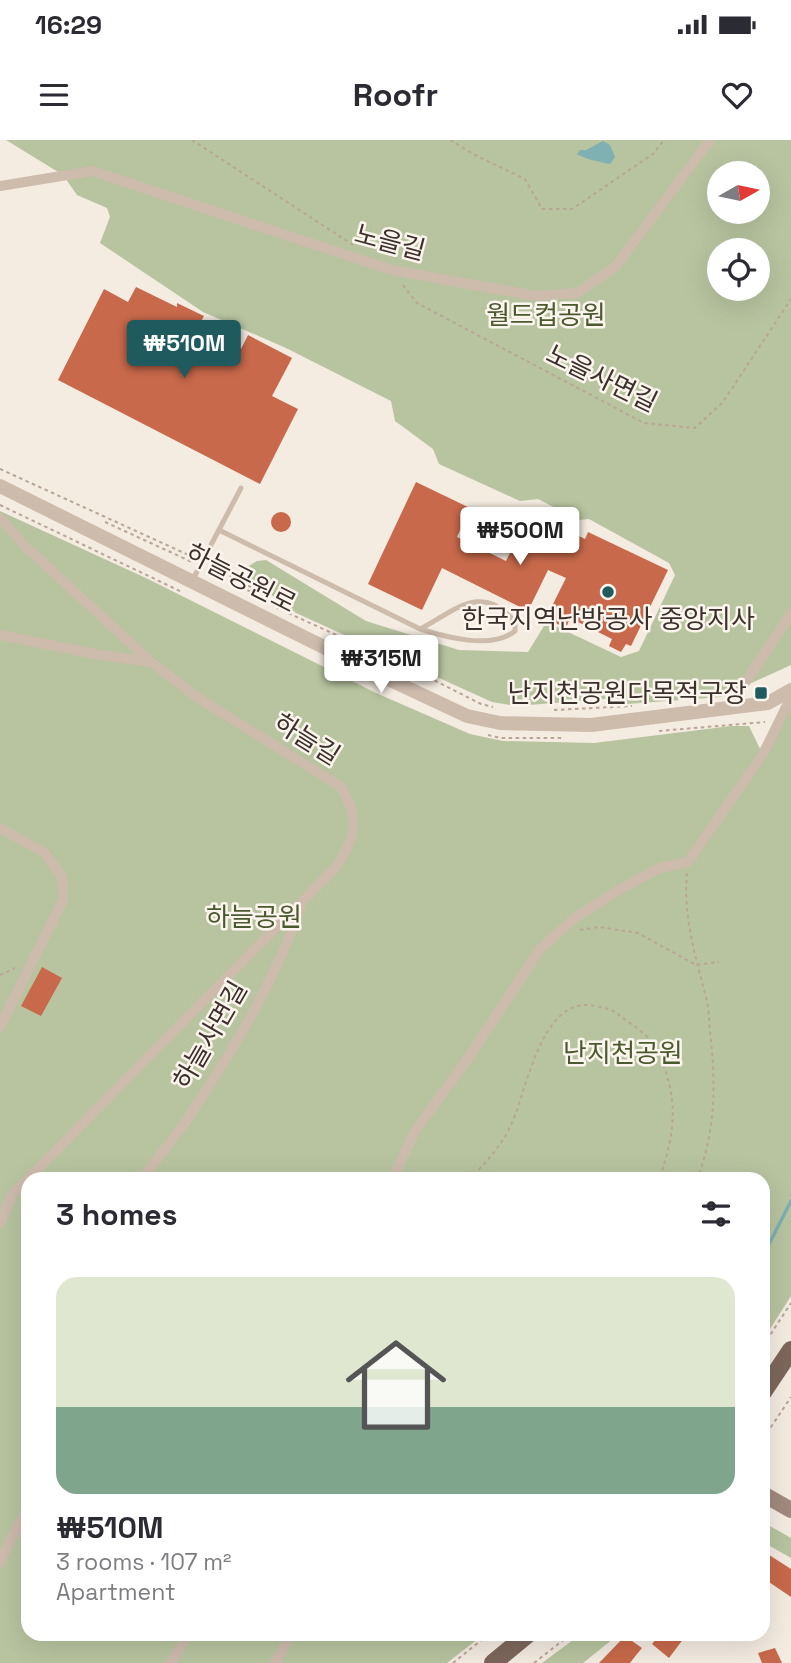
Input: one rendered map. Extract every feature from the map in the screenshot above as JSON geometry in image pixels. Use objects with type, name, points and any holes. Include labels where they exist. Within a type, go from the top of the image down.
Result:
[{"type":"main road","points":[[770,1382],[791,1350]]},
{"type":"main road","points":[[770,1498],[791,1510]]},
{"type":"main road","points":[[493,1663],[520,1641]]},
{"type":"street","name":"노을길","points":[[0,186],[92,171],[392,270],[536,296],[577,293],[616,266],[710,140]]},
{"type":"street","name":"하늘공원로","points":[[0,486],[189,587],[467,716],[500,723],[591,724],[768,703],[791,690]]},
{"type":"street","name":"하늘길","points":[[0,518],[26,547],[151,662],[198,698],[340,786],[351,802],[354,827],[350,848],[334,869],[35,1172]]},
{"type":"street","points":[[728,708],[791,614]]},
{"type":"street","points":[[0,635],[151,662]]},
{"type":"street","points":[[396,1172],[415,1131],[492,1023],[540,949],[576,917],[622,888],[660,868],[688,862],[763,754],[791,697]]},
{"type":"street","points":[[0,828],[46,853],[62,877],[64,900],[0,1027]]},
{"type":"street","name":"하늘사면길","points":[[148,1172],[183,1125],[242,1031],[286,949],[301,904]]},
{"type":"street","name":"하늘길","points":[[0,1223],[12,1195],[21,1186]]},
{"type":"street","points":[[0,1562],[21,1520]]},
{"type":"street","points":[[171,1663],[184,1641]]},
{"type":"street","points":[[275,1663],[286,1641]]},
{"type":"lane","points":[[189,587],[241,488]]},
{"type":"lane","points":[[219,530],[420,629],[455,640],[485,640],[508,636],[515,631],[515,622],[509,614],[494,604],[473,600],[420,629]]},
{"type":"path","points":[[192,140],[358,248]]},
{"type":"path","points":[[450,140],[525,180],[542,209],[572,209],[653,153],[664,140]]},
{"type":"path","name":"노을사면길","points":[[392,270],[417,303],[644,423],[695,428],[723,402],[791,299]]},
{"type":"path","points":[[0,470],[20,484]]},
{"type":"path","points":[[0,470],[266,595],[288,612],[481,704],[500,709]]},
{"type":"path","points":[[0,505],[189,587]]},
{"type":"path","points":[[101,521],[201,564],[265,599],[285,615],[342,643]]},
{"type":"path","points":[[459,698],[491,711]]},
{"type":"path","points":[[550,710],[643,705]]},
{"type":"path","points":[[557,713],[634,708]]},
{"type":"path","points":[[658,731],[768,721],[783,712]]},
{"type":"path","points":[[488,735],[500,738],[565,738]]},
{"type":"path","points":[[688,862],[685,897],[696,965],[706,996],[715,1074],[713,1116],[699,1172]]},
{"type":"path","points":[[555,935],[599,927],[638,933],[696,965],[719,962]]},
{"type":"path","points":[[0,975],[18,967],[28,970]]},
{"type":"path","points":[[476,1172],[493,1154],[511,1125],[550,1027],[559,1016],[586,1004],[612,1010],[656,1046],[672,1096],[674,1128],[661,1172]]},
{"type":"path","points":[[770,1335],[791,1303]]},
{"type":"path","points":[[770,1428],[791,1397]]},
{"type":"path","points":[[453,1663],[480,1641]]},
{"type":"path","points":[[534,1663],[562,1641]]},
{"type":"green space","name":"월드컵공원","points":[[6,140],[791,140],[791,665],[721,697],[614,705],[617,698],[516,706],[492,702],[296,613],[251,580],[247,567],[257,561],[266,560],[366,621],[459,650],[528,652],[544,626],[549,623],[621,657],[639,651],[675,575],[669,563],[589,519],[579,520],[538,499],[520,501],[439,464],[433,449],[395,421],[391,401],[286,348],[203,312],[100,243],[110,217],[107,208],[77,195],[63,175]]},
{"type":"green space","name":"하늘공원","points":[[0,511],[148,579],[376,693],[470,734],[503,741],[594,743],[749,726],[762,753],[791,697],[791,1296],[770,1329],[770,1172],[21,1172],[21,1641],[475,1641],[447,1663],[0,1663]]},
{"type":"green space","points":[[770,1526],[791,1538],[791,1558],[770,1546]]},
{"type":"green space","points":[[572,1641],[610,1641],[583,1663],[542,1663]]},
{"type":"water","points":[[603,141],[610,145],[615,157],[610,164],[577,154],[580,150],[586,150]]},
{"type":"building","points":[[136,287],[177,307],[177,303],[204,316],[198,327],[241,349],[248,335],[292,358],[272,396],[298,409],[260,484],[58,380],[104,289],[128,302]]},
{"type":"building","points":[[416,482],[470,508],[457,537],[506,561],[530,512],[585,539],[588,532],[668,570],[631,646],[626,644],[621,652],[609,646],[612,639],[570,618],[566,628],[551,621],[557,609],[552,606],[566,578],[548,570],[528,611],[442,568],[422,610],[368,584]]},
{"type":"building","points":[[277,512],[285,512],[291,522],[285,532],[277,532],[271,526],[271,518]]},
{"type":"building","points":[[42,967],[62,978],[41,1016],[21,1006]]},
{"type":"building","points":[[770,1556],[791,1569],[791,1597],[770,1583]]},
{"type":"building","points":[[620,1641],[632,1641],[642,1648],[630,1663],[599,1663]]},
{"type":"building","points":[[654,1641],[682,1641],[669,1658],[652,1644]]},
{"type":"building","points":[[775,1648],[782,1663],[762,1663],[758,1653]]},
{"type":"waterway","points":[[770,1242],[791,1201]]},
{"type":"place","name":"한국지역난방공사 중앙지사","points":[[608,592]]},
{"type":"place","name":"난지천공원다목적구장","points":[[761,693]]},
{"type":"park label","name":"난지천공원","points":[[623,1053]]}]
